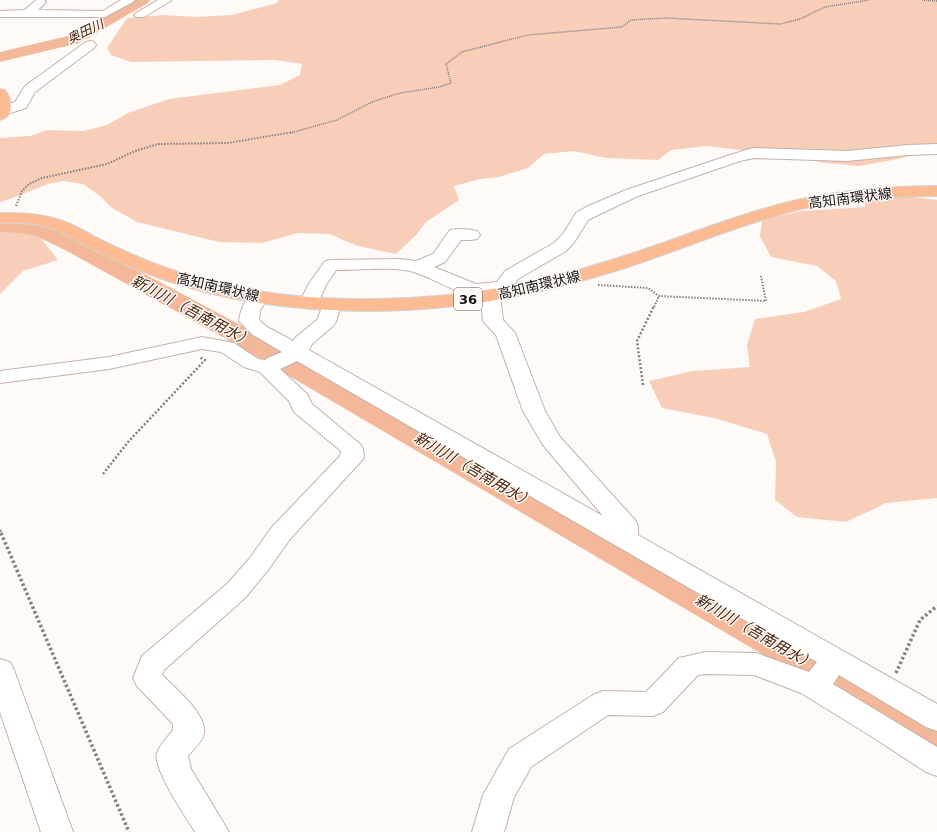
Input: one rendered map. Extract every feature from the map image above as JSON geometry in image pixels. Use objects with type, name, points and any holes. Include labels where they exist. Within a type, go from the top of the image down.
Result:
[{"type":"main road","points":[[0,93],[5,102],[2,113]]},
{"type":"main road","name":"高知南環状線","points":[[6,218],[27,218],[54,223],[130,260],[168,275],[260,297],[353,305],[406,304],[539,287],[592,273],[745,221],[796,206],[843,197],[886,193],[937,191]]},
{"type":"street","points":[[28,13],[42,0]]},
{"type":"street","points":[[0,14],[106,14],[129,0]]},
{"type":"street","points":[[140,15],[166,0]]},
{"type":"street","points":[[2,113],[21,105],[30,89],[90,45]]},
{"type":"street","points":[[310,302],[317,285],[331,264],[400,264],[418,267],[474,290],[489,293],[503,287],[510,275],[560,247],[569,237],[582,217],[592,211],[632,193],[753,153],[847,156],[908,150],[937,149]]},
{"type":"street","points":[[418,267],[439,258],[456,234],[471,235]]},
{"type":"street","points":[[489,293],[493,321],[505,333],[534,411],[551,440],[626,526],[624,539]]},
{"type":"street","points":[[260,297],[250,310],[249,321],[260,331],[283,360],[624,539],[824,672],[888,731],[937,763]]},
{"type":"street","points":[[213,832],[176,772],[174,766],[172,754],[189,733],[187,720],[147,678],[152,664],[236,591],[259,564],[281,533],[352,458],[352,449],[302,406],[299,399],[269,370],[283,360],[326,322],[329,311]]},
{"type":"street","points":[[0,377],[109,363],[202,343],[227,347],[258,366],[283,360]]},
{"type":"street","points":[[488,832],[499,795],[520,758],[603,703],[653,704],[688,666],[706,663],[756,664],[824,672],[889,690],[937,719]]},
{"type":"street","points":[[0,670],[57,832]]},
{"type":"path","points":[[6,218],[22,191],[29,184],[42,178],[107,164],[136,151],[158,144],[228,142],[283,134],[337,120],[372,102],[400,93],[439,87],[451,83],[446,64],[462,52],[521,37],[622,27],[631,20],[666,18],[780,24],[800,18],[825,7],[869,0]]},
{"type":"path","points":[[922,0],[937,1]]},
{"type":"path","points":[[597,285],[648,288],[659,296],[766,301],[762,276]]},
{"type":"path","points":[[642,385],[638,341],[659,296]]},
{"type":"path","points":[[103,474],[128,442],[205,360],[181,347]]},
{"type":"path","points":[[0,530],[129,832]]},
{"type":"path","points":[[889,690],[920,620],[937,606]]},
{"type":"shaded area","points":[[279,0],[937,0],[937,151],[929,151],[898,159],[859,166],[824,163],[798,157],[707,146],[671,150],[658,160],[606,158],[574,151],[544,154],[528,168],[499,177],[480,179],[454,186],[459,200],[426,222],[416,235],[396,254],[358,246],[329,234],[297,233],[262,243],[219,242],[137,222],[112,208],[100,196],[83,184],[63,181],[48,184],[0,202],[0,138],[30,136],[47,130],[83,131],[107,125],[128,113],[169,99],[280,85],[300,75],[302,64],[275,60],[131,62],[111,55],[107,48],[127,18],[164,15],[196,17],[232,15],[277,3]]},
{"type":"shaded area","points":[[898,195],[937,200],[937,498],[886,503],[846,522],[797,517],[775,500],[776,461],[767,434],[714,418],[662,408],[649,381],[693,371],[750,367],[747,345],[755,319],[804,312],[841,299],[836,281],[817,266],[771,257],[760,236],[762,220],[801,211],[865,207],[864,199]]},
{"type":"shaded area","points":[[0,228],[14,229],[40,237],[58,260],[23,271],[0,294]]},
{"type":"waterway","name":"奥田川","points":[[0,57],[73,40],[143,0]]},
{"type":"waterway","name":"新川川（吾南用水）","points":[[0,225],[21,226],[42,230],[73,245],[237,334],[900,716],[937,741]]}]
